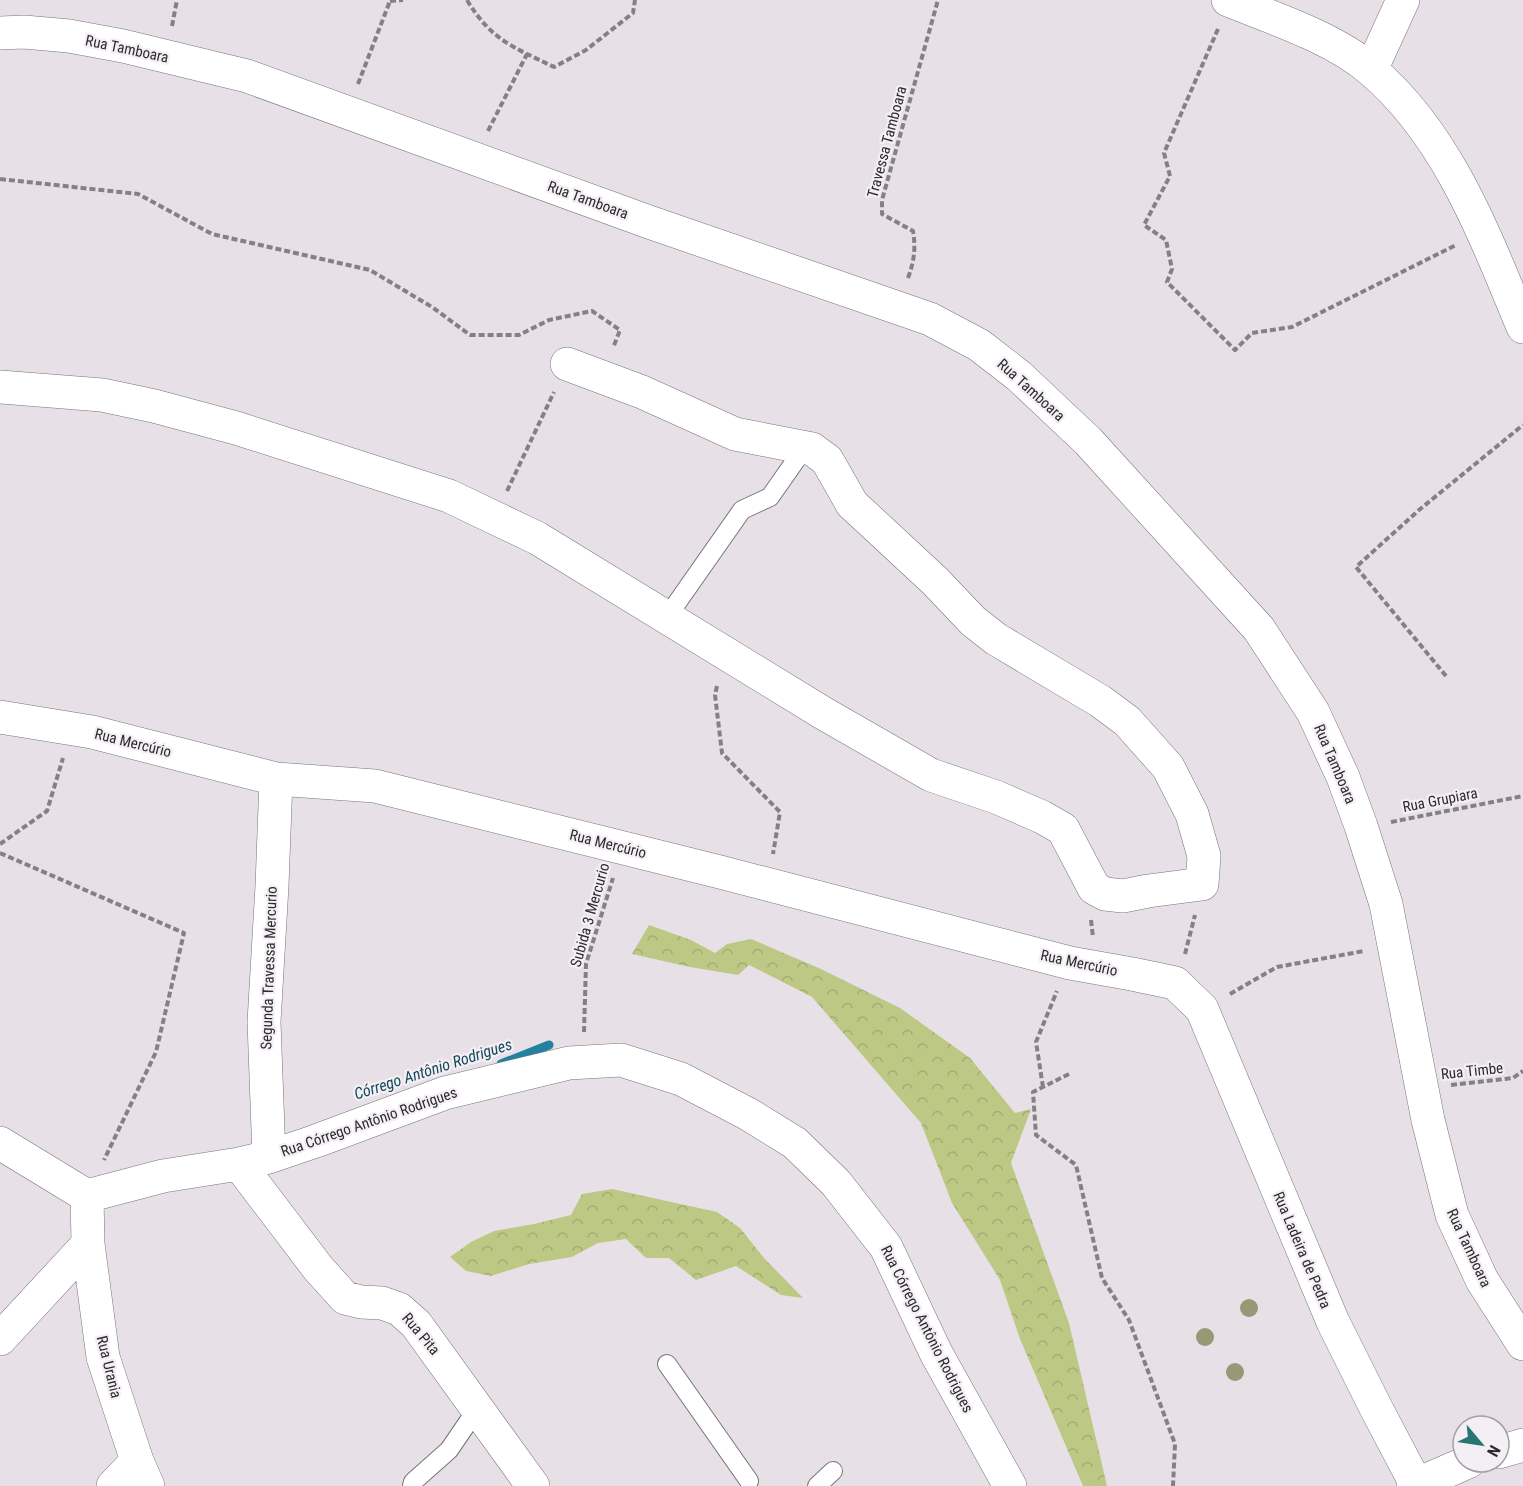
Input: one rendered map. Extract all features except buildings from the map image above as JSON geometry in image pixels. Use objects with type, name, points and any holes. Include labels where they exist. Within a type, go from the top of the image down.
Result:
[{"type":"street","points":[[1229,0],[1288,23],[1342,51],[1371,70],[1417,118],[1451,167],[1523,327]]},
{"type":"street","points":[[1371,70],[1403,0]]},
{"type":"street","name":"Rua Tamboara","points":[[0,33],[24,32],[69,36],[123,46],[247,76],[735,253],[930,319],[979,345],[1019,376],[1088,441],[1259,629],[1312,712],[1343,777],[1386,904],[1422,1088],[1452,1215],[1482,1280],[1523,1344]]},
{"type":"street","points":[[0,387],[102,395],[236,428],[448,496],[537,538],[831,718],[931,775],[996,797],[1063,829],[1094,888],[1105,894],[1123,896],[1202,884],[1204,856],[1192,814],[1168,767],[1127,721],[1100,701],[996,639],[973,621],[935,581],[852,504],[827,460],[812,449],[805,447],[735,434],[642,392],[567,364]]},
{"type":"street","name":"Rua Mercúrio","points":[[0,717],[92,732],[276,779],[375,786],[1070,963],[1175,983]]},
{"type":"street","name":"Segunda Travessa Mercurio","points":[[254,1160],[272,886],[276,779]]},
{"type":"street","points":[[1175,983],[1202,1009]]},
{"type":"street","name":"Rua Ladeira de Pedra","points":[[1202,1009],[1333,1322],[1415,1485],[1451,1469]]},
{"type":"street","name":"Rua Córrego Antônio Rodrigues","points":[[87,1196],[163,1176],[254,1160],[316,1141],[445,1093],[569,1064],[621,1060],[681,1078],[795,1143],[836,1183],[886,1247],[936,1353],[1010,1486]]},
{"type":"street","points":[[0,1143],[87,1196]]},
{"type":"street","name":"Rua Pita","points":[[254,1160],[333,1285],[345,1298],[361,1302],[382,1303],[399,1309],[416,1324],[533,1486]]},
{"type":"street","name":"Rua Urania","points":[[87,1196],[88,1244],[103,1357],[142,1473]]},
{"type":"street","points":[[0,1339],[88,1244]]},
{"type":"street","points":[[113,1486],[142,1473]]},
{"type":"lane","points":[[667,617],[742,510],[770,497],[805,447]]},
{"type":"lane","points":[[667,1364],[749,1484]]},
{"type":"lane","points":[[412,1486],[413,1482],[449,1449],[477,1409]]},
{"type":"lane","points":[[817,1486],[833,1471]]},
{"type":"path","points":[[347,112],[390,0],[403,0]]},
{"type":"path","points":[[467,0],[478,19],[501,41],[554,67],[586,50],[633,14],[635,0]]},
{"type":"path","name":"Travessa Tamboara","points":[[895,307],[912,268],[916,246],[913,231],[882,214],[882,200],[938,0]]},
{"type":"path","points":[[1229,0],[1164,153],[1170,176],[1143,225],[1166,240],[1172,269],[1167,282],[1235,350],[1252,333],[1292,327],[1481,232]]},
{"type":"path","points":[[475,158],[527,54]]},
{"type":"path","points":[[0,179],[138,194],[212,234],[370,270],[432,307],[470,335],[519,335],[549,320],[592,311],[620,330],[603,378]]},
{"type":"path","points":[[495,518],[567,364]]},
{"type":"path","points":[[1446,676],[1356,567],[1419,510],[1523,425]]},
{"type":"path","points":[[724,652],[715,695],[722,753],[780,812],[768,885]]},
{"type":"path","points":[[0,844],[47,811],[71,729]]},
{"type":"path","name":"Rua Grupiara","points":[[1362,830],[1523,795]]},
{"type":"path","name":"Subida 3 Mercurio","points":[[583,1062],[586,964],[622,848]]},
{"type":"path","points":[[0,853],[184,933],[156,1052],[87,1196]]},
{"type":"path","points":[[1175,983],[1190,939],[1202,884]]},
{"type":"path","points":[[1202,1009],[1277,967],[1394,946]]},
{"type":"path","points":[[1043,1087],[1036,1042],[1070,963]]},
{"type":"path","name":"Rua Timbe","points":[[1422,1088],[1513,1078],[1523,1071]]},
{"type":"path","points":[[1068,1074],[1033,1092],[1036,1135],[1076,1165],[1102,1278],[1129,1320],[1175,1444],[1173,1486]]},
{"type":"green space","points":[[649,925],[691,940],[715,953],[727,944],[751,939],[821,969],[900,1008],[970,1058],[1015,1113],[1031,1109],[1011,1163],[1069,1323],[1107,1486],[1083,1486],[1020,1339],[1000,1280],[952,1203],[921,1123],[812,997],[749,965],[738,975],[632,954]]},
{"type":"green space","points":[[612,1189],[717,1212],[740,1228],[764,1258],[803,1298],[781,1295],[736,1266],[696,1280],[669,1258],[646,1258],[626,1239],[598,1243],[572,1257],[529,1264],[491,1276],[466,1271],[450,1257],[471,1242],[494,1231],[571,1215],[582,1194]]},
{"type":"waterway","name":"Córrego Antônio Rodrigues","points":[[501,1064],[549,1045]]}]
